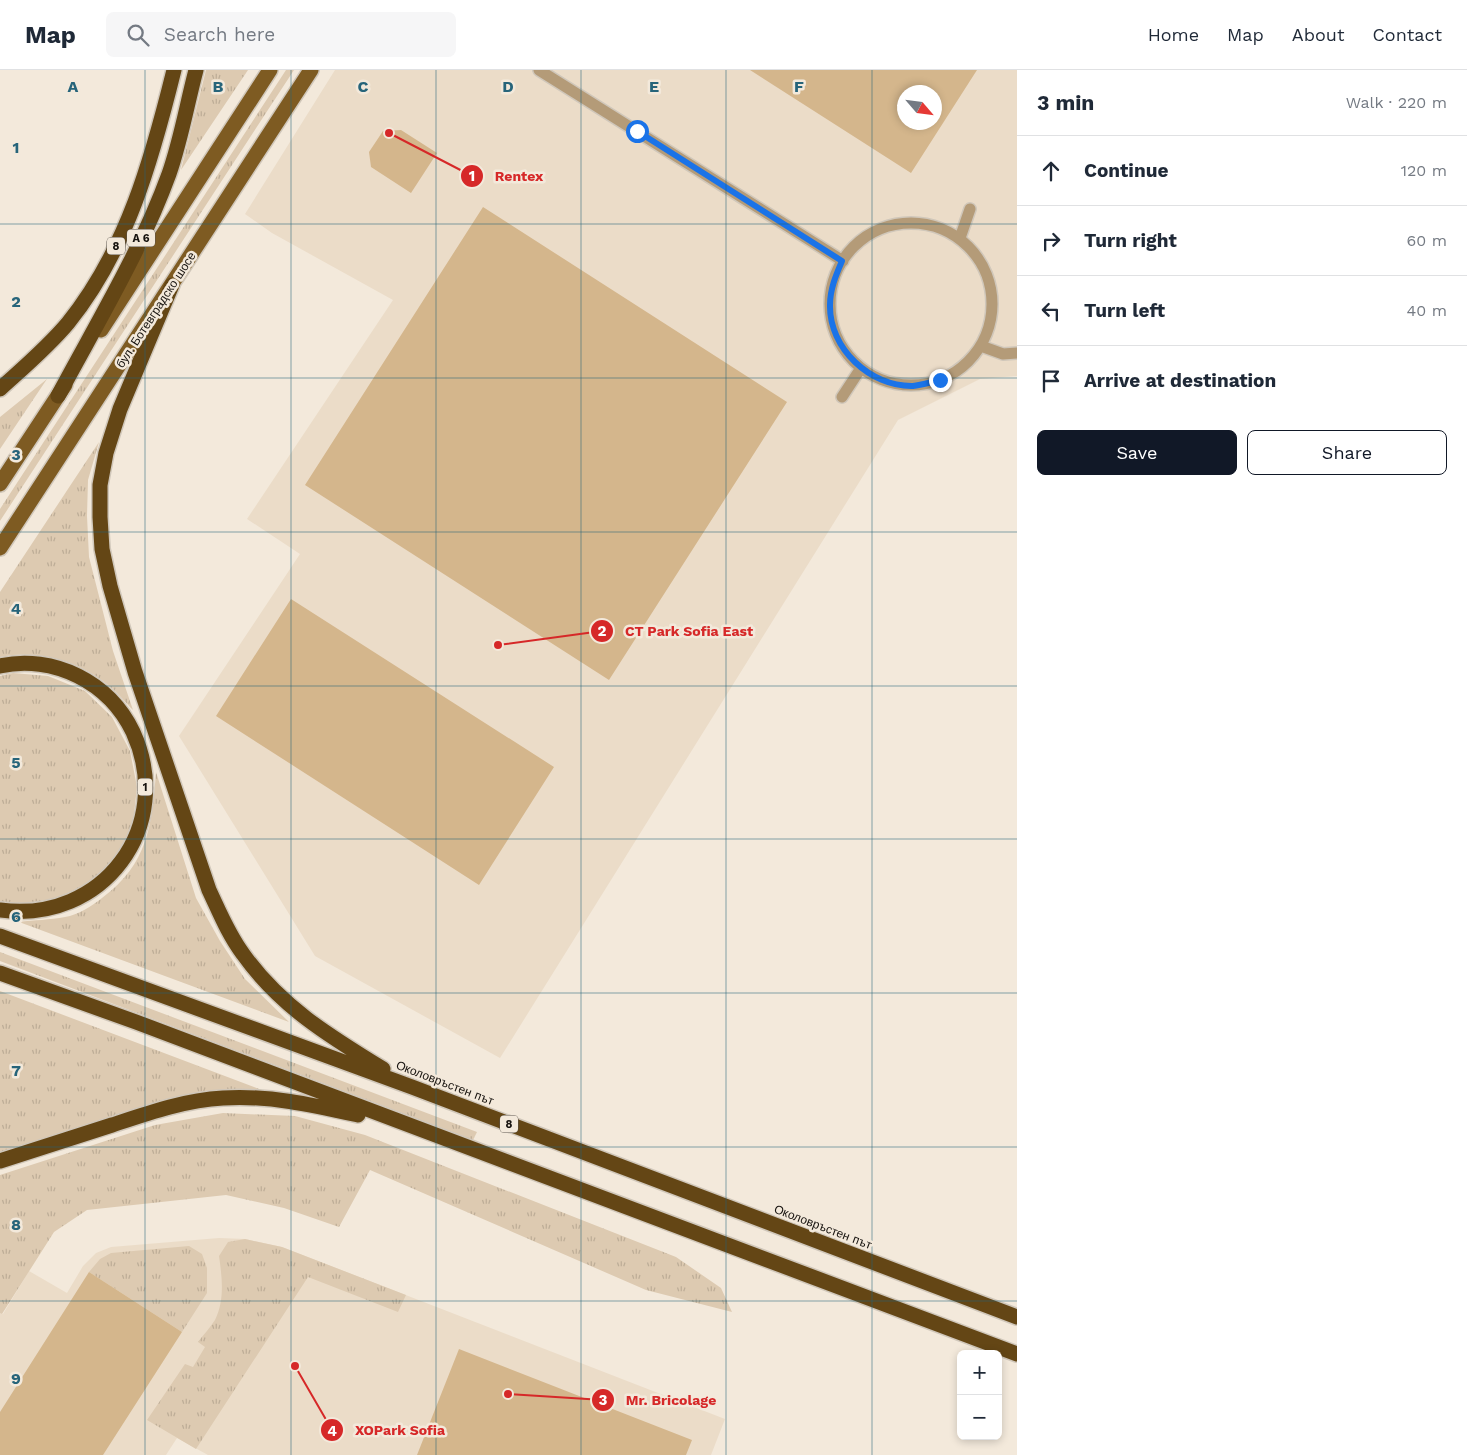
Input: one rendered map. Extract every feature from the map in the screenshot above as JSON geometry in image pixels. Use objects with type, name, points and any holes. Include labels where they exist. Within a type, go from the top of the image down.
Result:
[{"type":"highway","name":"8","points":[[0,389],[48,344],[68,322],[105,267],[142,187],[174,70]]},
{"type":"highway","name":"A 6","points":[[58,396],[126,270],[158,202],[170,172],[196,70]]},
{"type":"highway","points":[[172,285],[120,409],[106,453],[100,485],[102,549],[110,586],[135,672],[209,890],[224,922],[242,952],[262,979],[308,1021],[412,1087]]},
{"type":"highway","name":"1","points":[[0,666],[46,665],[66,670],[86,679],[103,692],[129,724],[138,744],[145,790],[136,837],[111,876],[78,899],[44,909],[16,913],[0,910]]},
{"type":"highway","name":"Околовръстен път","points":[[0,936],[412,1087],[1017,1316]]},
{"type":"highway","points":[[0,973],[136,1022],[1017,1354]]},
{"type":"highway","points":[[0,1161],[142,1115],[180,1105],[221,1098],[286,1100],[403,1124]]},
{"type":"main road","points":[[0,484],[270,70]]},
{"type":"main road","name":"бул. Ботевградско шосе","points":[[0,548],[311,70]]},
{"type":"street","points":[[539,70],[842,261]]},
{"type":"street","points":[[960,238],[970,209]]},
{"type":"street","points":[[919,223],[933,226],[960,238],[977,255],[988,276],[993,300],[990,324],[981,346],[963,367],[940,380],[913,386],[886,381],[862,368],[845,351],[834,330],[830,306],[833,282],[842,261],[863,239],[875,231],[896,224],[919,223]]},
{"type":"street","points":[[981,346],[1003,354],[1017,354]]},
{"type":"street","points":[[842,397],[862,368]]},
{"type":"shaded area","points":[[335,70],[1017,70],[1017,376],[980,379],[898,420],[500,1058],[315,956],[179,736],[300,554],[247,519],[393,300],[272,233],[245,214]]},
{"type":"shaded area","points":[[219,1238],[245,1239],[282,1247],[725,1419],[711,1455],[208,1455],[177,1438],[166,1455],[0,1455],[0,1313],[3,1314],[29,1271],[67,1293],[83,1266],[96,1253],[111,1247]]},
{"type":"green space","points":[[206,70],[248,70],[181,170]]},
{"type":"green space","points":[[286,70],[294,70],[0,521],[0,509]]},
{"type":"green space","points":[[47,379],[0,449],[0,417]]},
{"type":"green space","points":[[99,442],[88,480],[89,557],[113,651],[133,710],[108,685],[71,663],[43,656],[14,655],[0,657],[0,592]]},
{"type":"green space","points":[[13,673],[48,676],[85,691],[112,717],[130,751],[137,787],[133,823],[117,857],[89,883],[55,899],[18,904],[0,903],[0,676]]},
{"type":"green space","points":[[156,772],[196,898],[220,941],[245,979],[289,1022],[19,922],[70,916],[85,910],[117,885],[129,871],[145,842],[152,809]]},
{"type":"green space","points":[[0,952],[477,1132],[473,1140],[0,961]]},
{"type":"green space","points":[[0,991],[267,1092],[186,1096],[0,1155]]},
{"type":"green space","points":[[223,1113],[295,1116],[365,1135],[676,1257],[721,1288],[732,1312],[646,1290],[370,1170],[339,1227],[284,1208],[226,1195],[87,1210],[54,1232],[2,1314],[0,1313],[0,1175],[155,1125]]},
{"type":"green space","points":[[245,1239],[282,1247],[406,1295],[398,1312],[308,1277],[196,1449],[147,1420],[185,1364],[193,1367],[205,1347],[198,1342],[215,1320],[220,1305],[222,1280],[219,1256],[228,1242]]},
{"type":"green space","points":[[189,1246],[202,1254],[207,1268],[207,1293],[182,1332],[89,1272],[100,1259],[111,1253]]},
{"type":"building","points":[[750,70],[977,70],[942,125],[942,85],[897,85],[897,130],[939,130],[911,173]]},
{"type":"building","points":[[401,130],[437,153],[411,193],[371,167],[369,152],[383,131]]},
{"type":"building","points":[[483,207],[787,402],[609,680],[305,485]]},
{"type":"building","points":[[291,599],[554,767],[479,885],[216,716]]},
{"type":"building","points":[[89,1272],[182,1332],[103,1455],[0,1455],[0,1412]]},
{"type":"building","points":[[459,1349],[692,1440],[686,1455],[417,1455]]},
{"type":"place","name":"Rentex","points":[[389,133]]},
{"type":"place","name":"CT Park Sofia East","points":[[498,645]]},
{"type":"place","name":"XOPark Sofia","points":[[295,1366]]},
{"type":"place","name":"Mr. Bricolage","points":[[508,1394]]},
{"type":"route","points":[[637,131],[842,261],[833,282],[830,306],[834,330],[845,351],[862,368],[886,381],[913,386],[940,380]]}]
